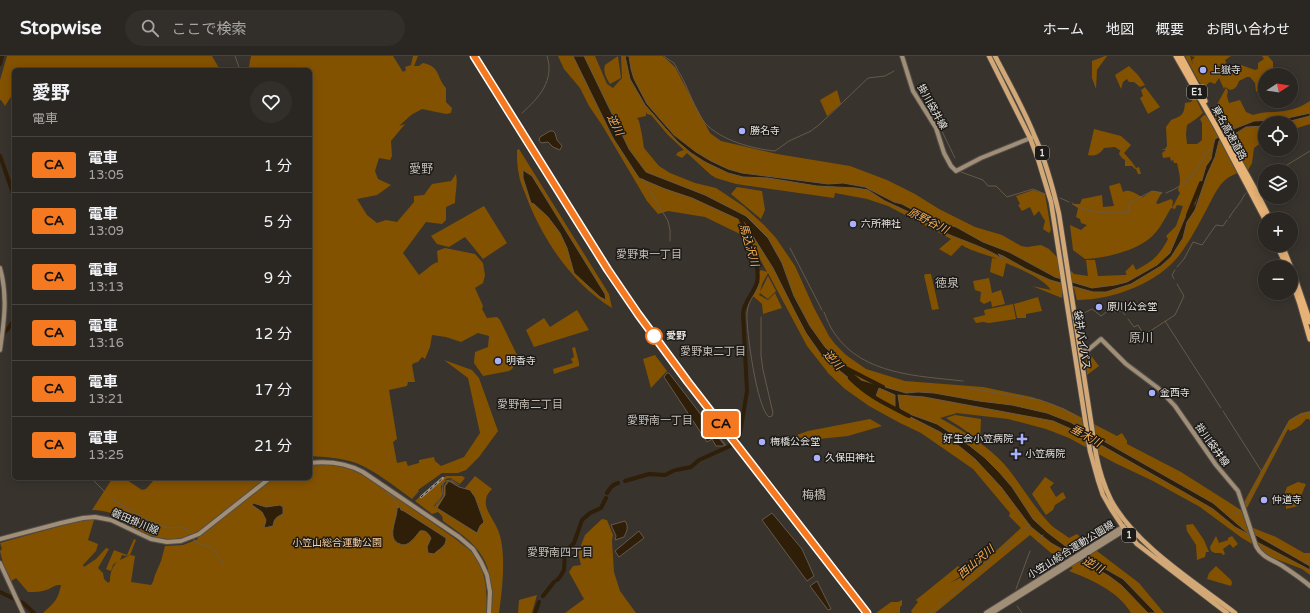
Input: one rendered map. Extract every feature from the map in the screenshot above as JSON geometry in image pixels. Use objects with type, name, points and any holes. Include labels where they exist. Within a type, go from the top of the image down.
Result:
[{"type":"highway","name":"袋井バイパス","points":[[989,56],[1030,138],[1038,159],[1051,202],[1063,257]]},
{"type":"highway","name":"袋井バイパス","points":[[995,56],[1035,136],[1053,189],[1059,214],[1063,257],[1090,451],[1103,495],[1124,529],[1137,544],[1227,613]]},
{"type":"highway","name":"東名高速道路","points":[[1176,56],[1219,128]]},
{"type":"highway","name":"東名高速道路","points":[[1181,56],[1229,147],[1266,212]]},
{"type":"highway","name":"東名高速道路","points":[[1255,194],[1262,212]]},
{"type":"highway","points":[[1285,252],[1310,322]]},
{"type":"highway","name":"袋井バイパス","points":[[1068,293],[1080,352],[1096,454],[1102,475],[1112,500],[1128,525],[1162,557],[1235,613]]},
{"type":"highway","points":[[1298,298],[1310,339]]},
{"type":"main road","name":"掛川袋井線","points":[[902,56],[913,91],[936,128],[944,153],[951,166],[956,171],[981,158],[1035,136]]},
{"type":"main road","points":[[0,268],[5,312],[0,350]]},
{"type":"main road","name":"掛川袋井線","points":[[1080,352],[1088,350],[1101,339],[1126,364],[1164,394],[1176,406],[1240,497],[1256,546],[1263,555],[1286,568],[1310,586]]},
{"type":"main road","points":[[312,462],[335,462],[353,467],[363,472],[464,541],[478,557],[487,575],[490,592],[489,613]]},
{"type":"main road","name":"磐田掛川線","points":[[0,539],[95,516],[111,520],[151,539],[167,542],[181,541],[199,534],[267,480]]},
{"type":"main road","name":"小笠山総合運動公園線","points":[[992,613],[1093,551],[1128,525]]},
{"type":"main road","name":"小笠山総合運動公園線","points":[[986,613],[1088,548],[1124,529]]},
{"type":"main road","points":[[0,563],[23,613]]},
{"type":"green space","points":[[7,56],[212,56],[219,68],[12,68],[12,95],[5,106],[0,100],[0,80]]},
{"type":"green space","points":[[251,56],[393,56],[403,72],[406,70],[405,67],[411,65],[413,56],[418,56],[414,66],[419,66],[423,63],[433,67],[446,88],[446,102],[452,108],[451,113],[446,114],[422,109],[411,115],[399,126],[405,124],[391,141],[392,156],[390,160],[379,158],[375,171],[378,179],[391,185],[377,195],[357,199],[367,215],[377,223],[386,220],[397,222],[414,202],[414,196],[424,195],[432,184],[451,181],[456,174],[457,181],[455,203],[446,207],[446,220],[442,224],[426,222],[403,253],[419,275],[431,265],[438,262],[437,251],[445,248],[475,254],[483,263],[485,275],[483,283],[475,288],[483,306],[482,309],[487,318],[497,317],[500,320],[519,359],[509,371],[483,376],[474,363],[475,352],[488,347],[489,336],[478,333],[461,342],[446,337],[432,335],[430,347],[425,359],[422,357],[418,362],[412,365],[415,382],[408,382],[407,386],[389,390],[397,439],[393,442],[397,463],[406,461],[408,466],[419,463],[419,460],[434,457],[435,461],[441,466],[464,457],[480,433],[468,378],[444,360],[472,370],[479,378],[498,431],[479,457],[466,470],[458,473],[442,473],[418,490],[419,491],[412,499],[378,474],[363,466],[351,461],[312,456],[312,68],[250,68]]},
{"type":"green space","points":[[558,56],[595,56],[607,84],[613,88],[622,78],[621,56],[663,56],[675,67],[710,133],[721,141],[777,154],[850,166],[887,180],[975,227],[1002,235],[1021,246],[1027,247],[1041,245],[1049,249],[1074,274],[1088,276],[1086,260],[1095,260],[1098,276],[1125,275],[1127,274],[1125,272],[1133,264],[1136,270],[1151,261],[1162,250],[1168,239],[1166,236],[1176,226],[1183,206],[1177,205],[1175,209],[1171,208],[1156,232],[1142,244],[1113,255],[1085,259],[1073,250],[1070,225],[1081,230],[1087,225],[1081,223],[1080,219],[1076,217],[1078,208],[1072,204],[1080,204],[1082,199],[1102,195],[1103,207],[1114,206],[1109,186],[1120,183],[1123,192],[1130,191],[1143,197],[1152,191],[1162,192],[1156,203],[1158,204],[1171,199],[1173,201],[1172,208],[1180,193],[1178,190],[1180,183],[1179,173],[1177,163],[1174,163],[1173,160],[1171,161],[1170,157],[1163,158],[1162,153],[1166,150],[1161,150],[1165,149],[1167,146],[1166,127],[1171,120],[1182,114],[1185,103],[1191,102],[1194,95],[1203,113],[1187,125],[1187,144],[1197,144],[1202,140],[1202,123],[1200,119],[1204,115],[1220,119],[1214,110],[1226,88],[1228,91],[1227,96],[1229,103],[1240,100],[1246,112],[1253,115],[1298,108],[1310,101],[1310,124],[1298,128],[1298,116],[1258,116],[1258,145],[1254,148],[1252,163],[1248,170],[1232,175],[1222,183],[1183,250],[1163,271],[1150,280],[1121,293],[1106,297],[1077,300],[1074,288],[1062,285],[1062,298],[1032,286],[1051,290],[1037,278],[1006,263],[1003,277],[990,272],[992,258],[997,259],[962,245],[951,256],[939,249],[951,239],[888,206],[867,199],[835,193],[834,198],[736,184],[716,178],[687,153],[682,158],[676,155],[678,152],[684,150],[668,135],[651,115],[647,114],[646,112],[646,116],[637,118],[639,121],[644,148],[659,166],[670,173],[695,183],[716,188],[743,206],[776,238],[795,266],[814,308],[829,336],[846,355],[866,369],[905,381],[983,387],[1032,397],[1063,408],[1117,436],[1122,433],[1127,441],[1127,444],[1181,472],[1241,510],[1246,525],[1276,537],[1304,553],[1310,553],[1310,575],[1302,569],[1263,554],[1259,548],[1242,538],[1200,507],[1069,438],[1046,429],[1008,419],[957,413],[940,418],[966,433],[990,451],[1005,465],[1039,512],[1052,526],[1069,538],[1077,534],[1139,583],[1164,613],[1131,613],[1126,605],[1112,592],[1087,578],[1069,571],[1073,568],[1051,553],[1030,535],[935,613],[912,613],[911,611],[918,602],[916,600],[958,566],[967,572],[950,583],[974,571],[1021,528],[1009,516],[1010,513],[973,469],[921,433],[869,406],[845,389],[829,374],[807,346],[768,273],[762,284],[760,292],[768,276],[776,291],[768,299],[760,293],[759,295],[768,300],[775,293],[782,308],[763,314],[762,304],[753,296],[760,282],[759,272],[761,270],[767,272],[754,248],[740,234],[705,217],[668,211],[658,214],[647,201],[589,106],[580,88],[564,69]]},
{"type":"green space","points":[[618,56],[621,78],[610,84],[606,77],[604,68],[605,65]]},
{"type":"green space","points":[[1107,56],[1097,70],[1096,89],[1092,78],[1092,61]]},
{"type":"green space","points":[[1185,56],[1190,56],[1193,65],[1192,60],[1195,57],[1191,56],[1231,56],[1225,60],[1231,74],[1241,65],[1255,70],[1258,69],[1258,90],[1256,92],[1255,83],[1250,77],[1239,81],[1234,89],[1230,90],[1225,87],[1224,89],[1219,78],[1215,84],[1210,82],[1204,87],[1199,82]]},
{"type":"green space","points":[[1262,56],[1268,56],[1273,62],[1273,68],[1258,68],[1258,63],[1264,59]]},
{"type":"green space","points":[[1129,66],[1145,85],[1140,87],[1134,82],[1129,82],[1127,79],[1123,82],[1121,89],[1115,75]]},
{"type":"green space","points":[[1145,87],[1160,107],[1148,114],[1140,98],[1143,96],[1141,90]]},
{"type":"green space","points":[[837,90],[841,104],[827,116],[820,100]]},
{"type":"green space","points":[[1094,129],[1121,136],[1131,145],[1124,153],[1136,168],[1139,167],[1141,174],[1138,174],[1136,169],[1132,166],[1125,166],[1125,160],[1119,154],[1121,151],[1115,147],[1104,148],[1101,152],[1095,155],[1088,155]]},
{"type":"green space","points":[[519,149],[609,294],[612,308],[585,287],[573,275],[552,247],[543,232],[520,181],[517,159],[517,150]]},
{"type":"green space","points":[[737,187],[762,191],[765,210],[761,219],[731,194]]},
{"type":"green space","points":[[1033,190],[1045,194],[1051,230],[1049,233],[1043,229],[1045,221],[1039,211],[1034,216],[1030,207],[1022,211],[1018,205],[1020,204],[1016,196]]},
{"type":"green space","points":[[484,206],[507,243],[483,259],[465,237],[449,247],[437,244],[431,236]]},
{"type":"green space","points":[[931,274],[939,309],[932,310],[924,275]]},
{"type":"green space","points":[[989,278],[992,293],[1001,290],[1005,304],[992,307],[991,301],[984,304],[980,301],[981,292],[975,290],[973,281]]},
{"type":"green space","points":[[1038,297],[1042,311],[1026,314],[1026,318],[1017,318],[1014,304]]},
{"type":"green space","points":[[1013,304],[1016,319],[989,323],[976,323],[973,318],[985,315],[984,310]]},
{"type":"green space","points":[[577,310],[589,330],[534,347],[526,330],[544,318],[550,327]]},
{"type":"green space","points":[[575,347],[579,366],[554,374],[553,369],[573,363],[571,359],[574,357],[572,348]]},
{"type":"green space","points":[[1089,353],[1099,366],[1087,375],[1086,356]]},
{"type":"green space","points":[[655,355],[667,371],[651,388],[643,359]]},
{"type":"green space","points":[[1310,411],[1310,421],[1309,419],[1306,419],[1295,429],[1290,431],[1288,429],[1247,508],[1243,504],[1289,420],[1301,413]]},
{"type":"green space","points":[[955,415],[981,419],[980,441],[946,418]]},
{"type":"green space","points":[[870,419],[882,426],[848,436],[809,440],[794,436],[808,431]]},
{"type":"green space","name":"小笠山総合運動公園","points":[[325,464],[344,467],[372,480],[470,550],[480,564],[483,572],[487,596],[486,613],[43,613],[55,601],[61,585],[56,585],[44,591],[28,592],[16,578],[10,582],[5,571],[0,551],[2,549],[0,543],[75,522],[94,520],[88,540],[98,544],[96,551],[83,565],[84,567],[96,559],[106,548],[109,549],[98,568],[103,573],[104,579],[108,583],[110,581],[113,568],[118,561],[113,565],[111,571],[106,569],[114,550],[127,555],[134,539],[136,540],[130,555],[135,556],[131,582],[151,585],[161,561],[165,546],[183,545],[198,539],[195,534],[179,539],[148,535],[133,528],[131,522],[117,515],[92,510],[111,480],[127,480],[142,490],[146,489],[153,480],[312,480],[312,465]],"holes":[[[122,555],[130,555],[120,560]]]},
{"type":"green space","points":[[446,476],[462,476],[465,478],[460,484],[450,478],[446,479],[441,486],[442,495],[434,506],[435,507],[443,496],[444,486],[447,481],[452,481],[458,487],[448,482],[445,486],[445,495],[438,508],[480,526],[484,522],[475,498],[464,489],[475,476],[492,489],[487,496],[486,505],[488,512],[499,532],[503,554],[499,613],[490,613],[486,570],[488,569],[481,554],[470,541],[443,521],[442,516],[438,512],[432,514],[415,501],[441,478],[442,479]]},
{"type":"green space","points":[[1045,477],[1054,483],[1050,487],[1056,497],[1063,492],[1066,498],[1055,505],[1053,510],[1046,515],[1032,494]]},
{"type":"green space","points":[[1298,482],[1306,484],[1301,496],[1303,500],[1298,506],[1286,509],[1285,492],[1287,487]]},
{"type":"green space","points":[[602,519],[607,520],[613,535],[614,572],[620,591],[636,613],[565,613],[584,599],[569,572],[573,566],[581,565],[578,553],[585,535]]},
{"type":"green space","points":[[1193,524],[1204,540],[1209,552],[1206,552],[1205,557],[1197,560],[1196,545],[1187,531],[1186,525]]},
{"type":"green space","points":[[1216,536],[1219,543],[1228,540],[1228,538],[1232,536],[1238,544],[1233,548],[1230,544],[1223,549],[1225,554],[1223,555],[1221,553],[1215,553],[1211,551],[1210,547]]},
{"type":"green space","points":[[1216,566],[1231,580],[1231,586],[1207,579],[1209,573]]},
{"type":"green space","points":[[537,595],[532,613],[518,613],[519,600]]},
{"type":"green space","points":[[902,600],[900,613],[876,613],[891,602],[898,602]]},
{"type":"water","points":[[573,56],[584,56],[629,149],[646,172],[705,195],[746,216],[768,238],[782,263],[794,296],[810,326],[825,347],[861,380],[906,393],[934,393],[1012,405],[1047,413],[1070,422],[1213,503],[1250,535],[1235,527],[1213,509],[1080,433],[1053,421],[924,397],[898,395],[900,408],[904,412],[937,424],[985,458],[1012,487],[1033,519],[1064,545],[1123,579],[1156,613],[1148,613],[1121,585],[1109,576],[1051,543],[1031,527],[1001,487],[975,459],[959,446],[940,432],[875,399],[830,363],[820,353],[806,333],[773,268],[744,222],[692,198],[639,178],[613,138]],"holes":[[[879,388],[895,395],[895,408],[876,396]]]},
{"type":"water","points":[[625,56],[629,56],[634,79],[647,104],[674,135],[696,152],[728,169],[742,173],[828,184],[843,183],[865,187],[894,202],[902,204],[937,223],[941,228],[944,229],[945,224],[956,227],[983,242],[1009,252],[1055,277],[1092,288],[1127,282],[1157,265],[1170,253],[1186,215],[1195,204],[1206,166],[1211,159],[1215,139],[1231,130],[1254,121],[1258,121],[1258,126],[1246,127],[1230,137],[1219,141],[1215,157],[1195,210],[1187,222],[1183,238],[1171,257],[1161,266],[1131,284],[1106,292],[1093,292],[1050,280],[998,254],[1003,259],[987,250],[935,228],[939,229],[926,220],[885,201],[868,190],[817,186],[768,178],[743,177],[728,173],[705,162],[678,142],[645,105],[630,79]]},
{"type":"water","points":[[1310,113],[1310,116],[1298,119],[1298,116],[1295,116]]},
{"type":"water","points":[[550,131],[555,133],[557,140],[562,146],[560,150],[553,147],[548,142],[541,143],[539,140],[540,137]]},
{"type":"water","points":[[523,170],[532,176],[605,294],[606,300],[600,297],[574,273],[567,248],[560,233],[548,217],[531,203],[523,178]]},
{"type":"water","points":[[667,373],[669,373],[725,446],[716,446],[712,439],[707,442],[664,377]]},
{"type":"water","points":[[449,481],[459,487],[470,490],[475,497],[484,522],[480,526],[477,533],[437,508],[445,495],[445,486]]},
{"type":"water","points":[[253,503],[266,507],[280,505],[283,507],[283,514],[276,518],[273,526],[264,528],[266,520],[262,512],[252,505]]},
{"type":"water","points":[[400,507],[401,510],[446,538],[444,545],[434,554],[428,553],[427,547],[431,538],[427,532],[424,531],[420,531],[409,543],[403,545],[396,541],[393,538],[393,528],[397,508]]},
{"type":"water","points":[[772,513],[802,549],[814,576],[807,581],[762,520]]},
{"type":"water","points":[[625,521],[627,529],[624,537],[615,540],[616,536],[611,525]]},
{"type":"water","points":[[639,531],[644,538],[619,557],[615,551]]},
{"type":"water","points":[[1254,534],[1310,566],[1310,570],[1257,542]]},
{"type":"water","points":[[817,581],[831,609],[828,610],[810,586]]},
{"type":"waterway","points":[[0,64],[2,56]]},
{"type":"waterway","points":[[235,56],[239,68]]},
{"type":"waterway","points":[[522,113],[544,88],[549,73],[547,56]]},
{"type":"waterway","points":[[664,56],[674,63],[698,112],[711,129],[737,143],[775,151],[789,141],[811,131],[820,124],[868,78],[885,76],[894,71]]},
{"type":"waterway","points":[[939,125],[955,158]]},
{"type":"waterway","points":[[1166,193],[1180,186],[1186,181],[1196,171],[1207,151],[1213,148]]},
{"type":"waterway","points":[[1289,164],[1310,151]]},
{"type":"waterway","points":[[0,156],[12,190]]},
{"type":"waterway","points":[[961,172],[983,180],[988,186],[996,186],[1007,197],[1033,189],[1045,194]]},
{"type":"waterway","points":[[643,179],[668,221],[670,241]]},
{"type":"waterway","name":"原野谷川","points":[[1188,215],[1201,183]]},
{"type":"waterway","points":[[1072,203],[1083,209],[1091,211],[1122,213],[1128,212],[1129,203],[1152,191],[1162,193]]},
{"type":"waterway","points":[[1229,218],[1246,193]]},
{"type":"waterway","points":[[1060,198],[1069,202]]},
{"type":"waterway","name":"馬込沢川","points":[[676,470],[691,467],[699,460],[730,446],[738,439],[740,434],[747,391],[743,313],[744,308],[756,286],[758,275],[755,258],[740,217]]},
{"type":"waterway","points":[[1177,267],[1184,259],[1193,242],[1202,245],[1216,225],[1223,226],[1227,220]]},
{"type":"waterway","points":[[790,248],[822,310]]},
{"type":"waterway","points":[[756,264],[759,282],[748,308],[747,322],[750,351],[760,400],[769,417],[772,416],[773,413],[761,356],[761,317]]},
{"type":"waterway","points":[[1174,279],[1172,275],[1175,270]]},
{"type":"waterway","points":[[1128,319],[1134,327],[1138,325],[1144,335],[1175,315],[1184,296],[1177,284]]},
{"type":"waterway","points":[[1082,314],[1092,309],[1101,316],[1113,307],[1115,312],[1122,311],[1125,315]]},
{"type":"waterway","points":[[824,312],[835,334],[847,348],[876,366],[911,375],[963,381]]},
{"type":"waterway","points":[[1165,321],[1221,408]]},
{"type":"waterway","points":[[0,336],[12,323]]},
{"type":"waterway","name":"垂木川","points":[[846,368],[883,387]]},
{"type":"waterway","name":"逆川","points":[[850,378],[871,395],[909,416]]},
{"type":"waterway","points":[[967,388],[1040,400],[1054,405],[1075,415],[1085,431]]},
{"type":"waterway","points":[[1223,411],[1262,472]]},
{"type":"waterway","points":[[1245,506],[1287,425],[1296,417],[1310,412]]},
{"type":"waterway","points":[[715,431],[727,447],[730,446]]},
{"type":"waterway","name":"馬込沢川","points":[[625,481],[649,474],[665,475],[673,471]]},
{"type":"waterway","points":[[93,480],[112,499],[147,520],[168,528],[181,527],[187,529],[191,535]]},
{"type":"waterway","points":[[435,507],[442,495],[443,484],[445,481],[451,480],[459,485]]},
{"type":"waterway","name":"馬込沢川","points":[[607,493],[611,487],[618,483]]},
{"type":"waterway","points":[[385,493],[393,497],[398,508]]},
{"type":"waterway","name":"馬込沢川","points":[[557,580],[564,570],[565,553],[574,543],[582,520],[590,513],[601,508],[606,498]]},
{"type":"waterway","points":[[1233,514],[1242,510]]},
{"type":"waterway","name":"西山沢川","points":[[930,613],[974,576],[1030,525]]},
{"type":"waterway","points":[[1038,542],[1043,535]]},
{"type":"waterway","points":[[193,538],[195,542],[212,548],[224,565]]},
{"type":"waterway","points":[[1016,589],[1030,551]]},
{"type":"waterway","points":[[1305,563],[1310,561]]},
{"type":"waterway","name":"馬込沢川","points":[[543,596],[554,582]]},
{"type":"waterway","points":[[1306,586],[1310,589]]},
{"type":"waterway","points":[[0,592],[23,603],[34,613]]},
{"type":"waterway","name":"馬込沢川","points":[[535,613],[539,602]]},
{"type":"waterway","points":[[1017,606],[1022,613]]},
{"type":"railway","points":[[474,56],[608,270],[638,314],[867,613]]},
{"type":"railway","points":[[421,497],[443,478]]},
{"type":"train","name":"CA","points":[[474,56],[608,270],[638,314],[688,382],[867,613]]},
{"type":"place","name":"上嶽寺","points":[[1203,70]]},
{"type":"place","name":"勝名寺","points":[[742,131]]},
{"type":"place","name":"六所神社","points":[[853,224]]},
{"type":"place","name":"原川公会堂","points":[[1099,307]]},
{"type":"place","name":"愛野","points":[[654,336]]},
{"type":"place","name":"明香寺","points":[[498,361]]},
{"type":"place","name":"金西寺","points":[[1152,393]]},
{"type":"place","name":"好生会小笠病院","points":[[1022,439]]},
{"type":"place","name":"梅橋公会堂","points":[[762,442]]},
{"type":"place","name":"小笠病院","points":[[1016,454]]},
{"type":"place","name":"久保田神社","points":[[817,458]]},
{"type":"place","name":"仲道寺","points":[[1264,500]]},
{"type":"district","name":"愛野","points":[[421,169]]},
{"type":"district","name":"愛野東一丁目","points":[[649,254]]},
{"type":"district","name":"徳泉","points":[[947,283]]},
{"type":"district","name":"原川","points":[[1141,338]]},
{"type":"district","name":"愛野東二丁目","points":[[713,351]]},
{"type":"district","name":"愛野南二丁目","points":[[530,404]]},
{"type":"district","name":"愛野南一丁目","points":[[660,420]]},
{"type":"district","name":"梅橋","points":[[814,495]]},
{"type":"district","name":"愛野南四丁目","points":[[560,552]]}]
